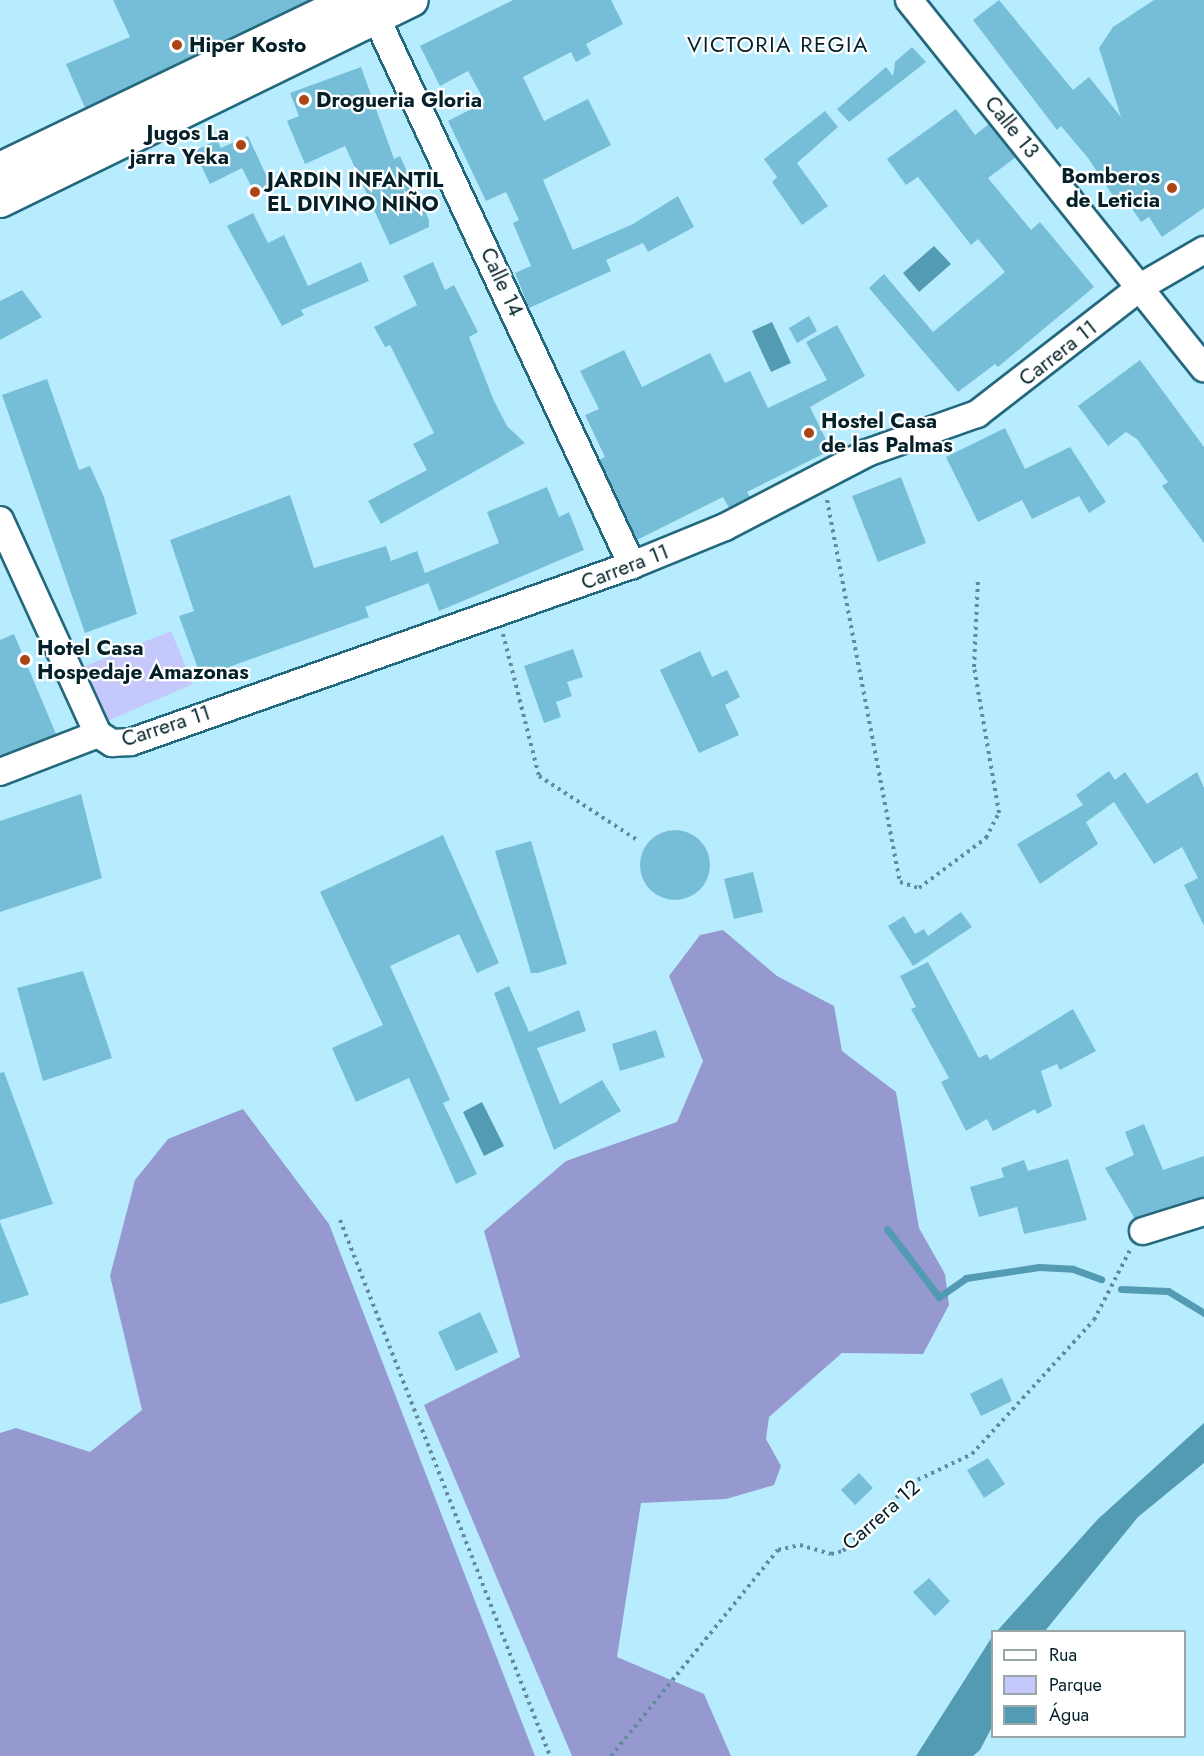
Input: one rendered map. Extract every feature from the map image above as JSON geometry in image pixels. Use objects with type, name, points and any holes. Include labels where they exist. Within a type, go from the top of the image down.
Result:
[{"type":"main road","points":[[0,169],[351,0]]},
{"type":"main road","points":[[0,201],[374,8],[412,0]]},
{"type":"street","name":"Calle 13","points":[[909,0],[1142,286],[1204,368]]},
{"type":"street","name":"Calle 14","points":[[374,8],[632,565]]},
{"type":"street","name":"Carrera 11","points":[[0,772],[98,734],[112,743],[131,742],[498,614],[632,565],[725,527],[867,453],[977,414],[1142,286],[1204,250]]},
{"type":"street","points":[[0,520],[98,734]]},
{"type":"street","points":[[1143,1231],[1204,1212]]},
{"type":"path","points":[[822,475],[900,882],[919,888],[986,838],[999,813],[974,667],[978,579]]},
{"type":"path","points":[[498,614],[539,776],[637,840]]},
{"type":"path","points":[[340,1220],[550,1756]]},
{"type":"path","name":"Carrera 12","points":[[611,1756],[644,1709],[778,1550],[800,1545],[831,1554],[843,1551],[910,1483],[972,1454],[1094,1320],[1143,1231]]},
{"type":"green space","points":[[171,631],[193,684],[105,722],[83,667]]},
{"type":"shaded area","points":[[723,930],[777,976],[834,1006],[842,1051],[896,1092],[919,1228],[945,1274],[949,1305],[923,1354],[842,1353],[769,1417],[766,1439],[781,1466],[774,1485],[726,1499],[641,1503],[617,1657],[704,1694],[731,1756],[572,1756],[424,1405],[520,1357],[484,1231],[566,1161],[677,1122],[703,1061],[669,976],[700,935]]},
{"type":"shaded area","points":[[243,1109],[329,1224],[535,1756],[0,1756],[0,1433],[16,1428],[90,1452],[142,1410],[110,1276],[135,1180],[168,1139]]},
{"type":"water","points":[[934,246],[951,264],[919,292],[903,273]]},
{"type":"water","points":[[772,322],[791,363],[771,372],[752,331]]},
{"type":"water","points":[[482,1102],[504,1146],[484,1156],[463,1112]]},
{"type":"water","points":[[1204,1423],[1204,1463],[1138,1517],[1046,1630],[998,1630],[1098,1519]]},
{"type":"water","points":[[991,1639],[991,1729],[980,1750],[973,1756],[916,1756]]},
{"type":"building","name":"Hiper Kosto","points":[[113,0],[310,0],[85,108],[66,64],[130,37]]},
{"type":"building","points":[[513,0],[611,0],[623,24],[586,44],[591,54],[576,62],[571,52],[523,77],[544,121],[588,99],[611,145],[543,180],[573,250],[633,224],[678,196],[694,227],[648,252],[643,243],[606,260],[611,271],[529,308],[515,273],[531,266],[513,223],[519,220],[506,192],[486,201],[448,121],[485,102],[468,71],[440,86],[420,46]]},
{"type":"building","points":[[999,0],[1073,90],[1089,77],[1121,117],[1099,48],[1113,27],[1154,0],[1204,0],[1204,208],[1162,237],[1149,217],[1141,222],[1126,200],[1119,205],[1088,158],[1061,126],[1057,130],[973,20]]},
{"type":"building","points":[[912,47],[926,62],[849,122],[837,109],[886,67],[893,76],[895,62]]},
{"type":"building","points":[[361,67],[394,159],[400,156],[429,220],[429,227],[390,245],[345,146],[305,164],[287,121],[299,116],[290,93]]},
{"type":"building","points":[[956,109],[975,135],[989,124],[1016,157],[988,178],[1031,230],[1040,222],[1094,287],[998,367],[995,364],[958,392],[869,288],[884,274],[933,332],[1005,272],[978,239],[971,245],[918,177],[906,185],[887,159]]},
{"type":"building","points":[[825,111],[838,127],[797,163],[828,206],[802,225],[772,182],[777,177],[764,159]]},
{"type":"building","points":[[248,136],[271,186],[255,194],[242,168],[210,184],[194,151],[217,140],[221,148]]},
{"type":"building","points":[[253,213],[268,243],[284,235],[308,286],[361,262],[369,281],[301,310],[304,315],[282,326],[227,226]]},
{"type":"building","points":[[433,262],[445,290],[454,285],[478,332],[469,337],[494,401],[507,426],[525,443],[381,524],[368,501],[427,470],[413,444],[434,433],[390,345],[385,347],[374,327],[417,305],[403,276]]},
{"type":"building","points":[[22,290],[42,317],[0,340],[0,301]]},
{"type":"building","points":[[809,316],[817,331],[797,343],[789,328]]},
{"type":"building","points":[[837,325],[865,376],[810,407],[831,450],[747,492],[750,497],[729,508],[723,497],[637,540],[599,460],[605,457],[585,415],[599,409],[580,371],[624,350],[642,387],[710,353],[725,383],[750,371],[768,408],[827,380],[806,342]]},
{"type":"building","points":[[1140,360],[1204,447],[1204,543],[1162,486],[1168,482],[1137,439],[1126,432],[1108,446],[1078,406]]},
{"type":"building","points":[[47,379],[79,470],[90,466],[104,497],[137,614],[85,633],[2,395]]},
{"type":"building","points":[[1005,428],[1025,469],[1070,447],[1106,502],[1089,513],[1079,496],[1032,519],[1022,500],[978,522],[946,457]]},
{"type":"building","points":[[901,477],[926,543],[878,562],[852,496]]},
{"type":"building","points":[[547,487],[559,517],[569,512],[584,550],[439,611],[428,583],[365,607],[369,617],[201,677],[179,616],[194,611],[170,540],[290,495],[314,568],[386,546],[391,561],[417,551],[425,573],[499,543],[487,512]]},
{"type":"building","points":[[14,634],[56,734],[0,756],[0,640]]},
{"type":"building","points":[[573,649],[583,677],[567,682],[572,696],[556,702],[561,717],[544,723],[524,666]]},
{"type":"building","points":[[700,651],[712,677],[727,670],[740,697],[725,705],[739,735],[699,753],[660,670]]},
{"type":"building","points":[[1109,771],[1115,780],[1125,772],[1147,804],[1197,772],[1204,788],[1204,926],[1184,885],[1198,878],[1182,847],[1154,864],[1114,802],[1086,822],[1098,844],[1040,884],[1017,844],[1083,805],[1076,795]]},
{"type":"building","points":[[81,794],[102,878],[0,912],[0,821]]},
{"type":"building","points":[[675,830],[688,833],[700,840],[707,852],[710,865],[707,878],[700,890],[688,897],[675,900],[662,897],[650,890],[643,878],[640,865],[643,852],[650,840],[662,833]]},
{"type":"building","points":[[443,835],[499,963],[477,973],[459,934],[390,966],[450,1100],[443,1103],[477,1174],[456,1184],[409,1078],[356,1102],[332,1048],[383,1025],[320,892]]},
{"type":"building","points":[[531,841],[567,964],[538,973],[531,973],[495,851]]},
{"type":"building","points":[[753,872],[763,912],[734,919],[724,879]]},
{"type":"building","points":[[961,912],[972,927],[913,966],[888,926],[904,916],[915,934],[924,929],[928,936]]},
{"type":"building","points":[[928,962],[979,1058],[987,1054],[990,1060],[1073,1009],[1096,1051],[1060,1070],[1057,1064],[1041,1071],[1052,1106],[1037,1114],[1035,1109],[993,1131],[987,1119],[966,1131],[941,1082],[949,1078],[911,1009],[916,1007],[900,976]]},
{"type":"building","points":[[83,971],[112,1058],[43,1081],[17,988]]},
{"type":"building","points":[[509,986],[529,1032],[579,1010],[586,1031],[537,1048],[560,1104],[602,1080],[621,1111],[554,1150],[494,993]]},
{"type":"building","points":[[656,1030],[665,1057],[620,1071],[612,1044]]},
{"type":"building","points":[[4,1072],[53,1204],[0,1220],[0,1073]]},
{"type":"building","points":[[1144,1124],[1163,1170],[1204,1156],[1204,1197],[1135,1219],[1105,1168],[1134,1155],[1125,1132]]},
{"type":"building","points":[[1068,1159],[1087,1220],[1024,1234],[1017,1207],[979,1217],[970,1187],[1004,1177],[1001,1168],[1024,1160],[1028,1171]]},
{"type":"building","points":[[0,1222],[29,1295],[0,1304]]},
{"type":"building","points":[[480,1312],[498,1352],[456,1371],[438,1332]]},
{"type":"building","points":[[1002,1378],[1012,1401],[981,1416],[970,1394]]},
{"type":"building","points":[[988,1458],[1005,1484],[984,1498],[967,1470]]},
{"type":"building","points":[[859,1473],[873,1488],[855,1505],[841,1490]]},
{"type":"building","points":[[929,1578],[950,1601],[935,1616],[913,1592]]},
{"type":"waterway","points":[[887,1229],[939,1297],[966,1278],[1039,1267],[1073,1269],[1101,1279]]},
{"type":"waterway","points":[[1121,1289],[1168,1291],[1204,1313]]},
{"type":"place","name":"Hiper Kosto","points":[[177,45]]},
{"type":"place","name":"Drogueria Gloria","points":[[304,100]]},
{"type":"place","name":"Jugos La jarra Yeka","points":[[241,145]]},
{"type":"place","name":"Bomberos de Leticia","points":[[1172,188]]},
{"type":"place","name":"JARDIN INFANTIL EL DIVINO NIÑO","points":[[255,192]]},
{"type":"place","name":"Hostel Casa de las Palmas","points":[[809,433]]},
{"type":"place","name":"Hotel Casa Hospedaje Amazonas","points":[[25,660]]},
{"type":"district","name":"VICTORIA REGIA","points":[[778,45]]}]
